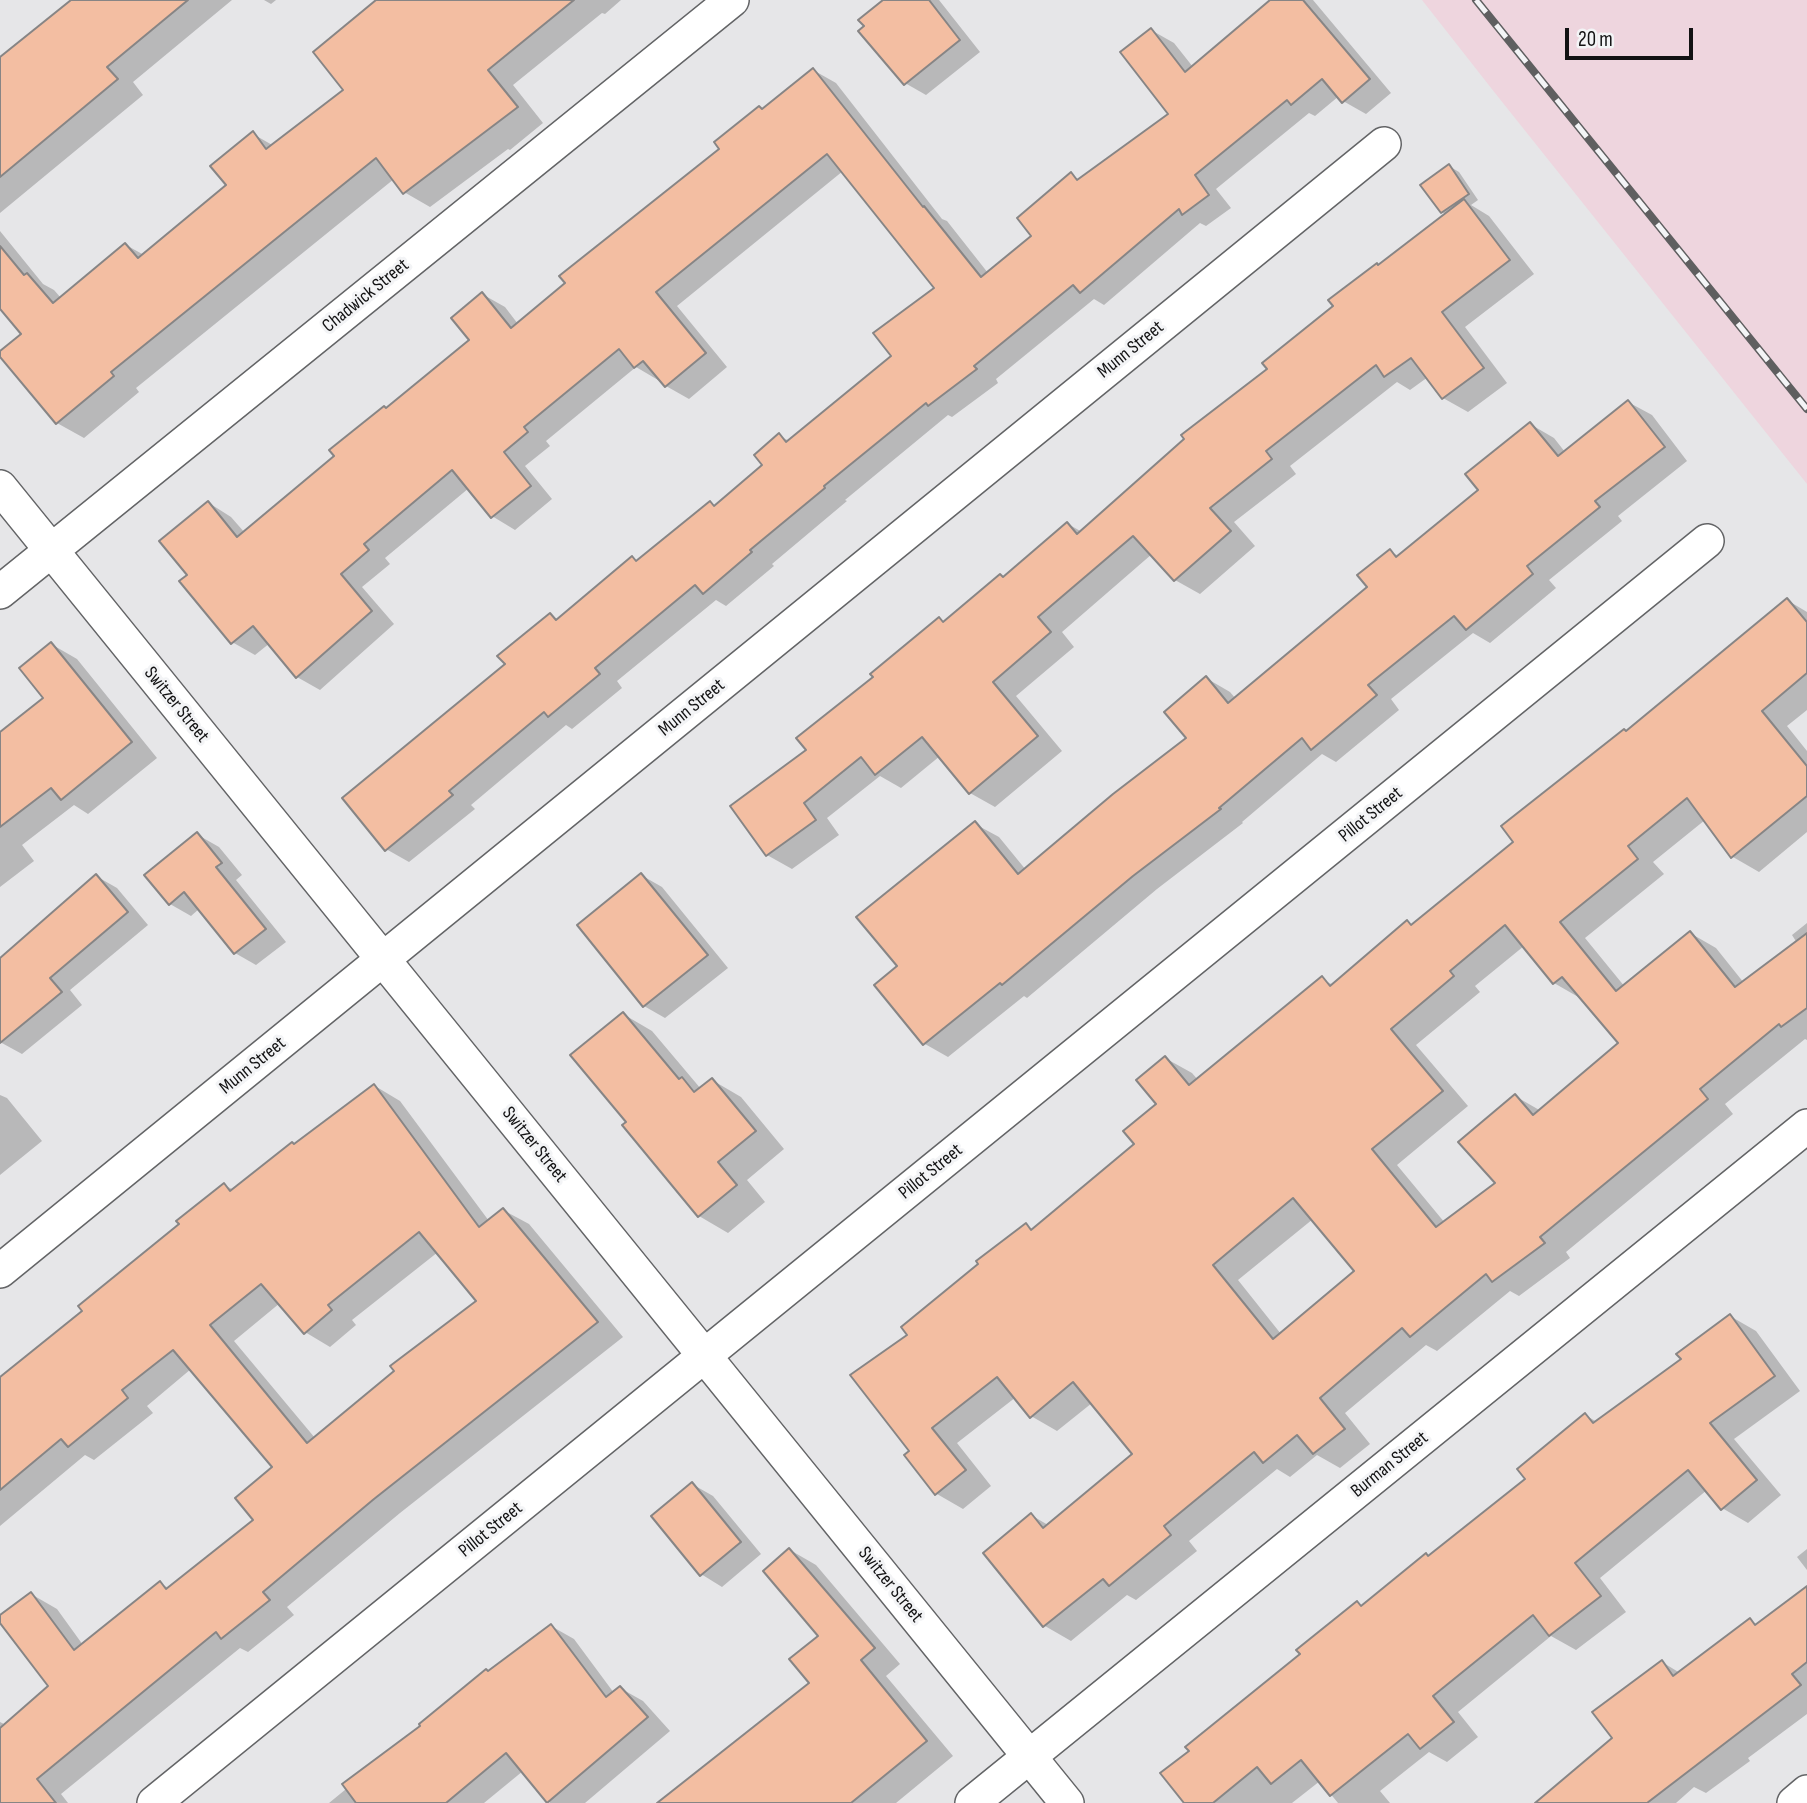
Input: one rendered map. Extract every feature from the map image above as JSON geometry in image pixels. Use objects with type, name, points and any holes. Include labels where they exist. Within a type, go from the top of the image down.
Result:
[{"type":"street","name":"Chadwick Street","points":[[0,592],[732,0]]},
{"type":"street","name":"Munn Street","points":[[0,1271],[1384,144]]},
{"type":"street","name":"Switzer Street","points":[[0,487],[1067,1803]]},
{"type":"street","name":"Pillot Street","points":[[154,1803],[1707,541]]},
{"type":"street","name":"Burman Street","points":[[972,1803],[1807,1126]]},
{"type":"street","points":[[1794,1803],[1807,1792]]},
{"type":"shaded area","points":[[1422,0],[1807,0],[1807,484],[1495,93]]},
{"type":"building","points":[[71,0],[188,0],[107,67],[118,79],[0,177],[0,57]]},
{"type":"building","points":[[376,0],[574,0],[488,70],[518,107],[403,194],[376,158],[111,372],[114,376],[56,424],[0,357],[0,351],[21,334],[0,309],[0,246],[24,275],[27,273],[53,303],[125,243],[138,258],[226,185],[210,166],[253,131],[266,149],[343,90],[313,52]]},
{"type":"building","points":[[883,0],[929,0],[960,40],[904,85],[858,31],[864,26],[858,20]]},
{"type":"building","points":[[1270,0],[1303,0],[1370,79],[1342,103],[1322,79],[1291,105],[1287,100],[1195,175],[1209,195],[1182,215],[1179,209],[1080,293],[1073,285],[974,366],[977,369],[928,406],[926,403],[824,486],[825,488],[750,550],[752,552],[703,594],[695,585],[595,668],[600,674],[548,717],[544,712],[449,791],[453,795],[385,851],[342,798],[505,664],[497,656],[550,613],[556,620],[632,556],[636,561],[710,501],[714,506],[762,465],[754,455],[779,433],[786,442],[891,356],[873,333],[934,288],[827,154],[656,292],[706,353],[665,387],[643,361],[634,368],[619,349],[524,427],[528,432],[504,452],[531,486],[491,518],[452,470],[364,544],[369,550],[341,574],[372,611],[296,678],[253,626],[231,644],[179,581],[187,575],[159,541],[208,501],[237,537],[334,456],[329,450],[384,406],[386,408],[469,340],[451,318],[482,292],[511,328],[565,283],[559,276],[719,149],[714,142],[759,106],[762,109],[813,68],[981,277],[1031,236],[1017,218],[1071,172],[1077,180],[1168,114],[1120,52],[1151,28],[1185,72]]},
{"type":"building","points":[[1449,164],[1469,194],[1441,213],[1420,185]]},
{"type":"building","points":[[1464,199],[1510,260],[1442,312],[1484,368],[1442,399],[1411,358],[1384,377],[1376,365],[1266,451],[1272,459],[1210,508],[1231,531],[1174,581],[1133,536],[1038,617],[1051,632],[993,682],[1038,736],[969,794],[922,737],[875,775],[861,757],[804,803],[816,820],[766,856],[730,806],[806,750],[796,738],[873,677],[870,674],[939,617],[943,622],[1000,574],[1003,577],[1067,522],[1077,534],[1184,439],[1181,435],[1267,369],[1262,363],[1333,306],[1328,300]]},
{"type":"building","points":[[1628,400],[1665,447],[1595,501],[1600,507],[1527,566],[1533,574],[1466,630],[1454,616],[1368,685],[1377,695],[1311,750],[1302,738],[1219,808],[1221,809],[1133,876],[1002,985],[1000,983],[923,1045],[874,985],[897,966],[856,917],[975,821],[1018,874],[1113,794],[1186,738],[1164,712],[1206,676],[1228,703],[1367,587],[1357,575],[1390,549],[1396,557],[1478,490],[1465,474],[1530,422],[1558,456]]},
{"type":"building","points":[[1787,598],[1807,622],[1807,673],[1762,711],[1807,766],[1807,796],[1731,858],[1687,798],[1628,846],[1638,859],[1560,922],[1616,991],[1690,931],[1735,987],[1807,933],[1807,1008],[1781,1027],[1779,1024],[1700,1089],[1708,1099],[1540,1237],[1545,1243],[1492,1282],[1486,1274],[1410,1337],[1402,1328],[1320,1398],[1345,1429],[1313,1454],[1297,1435],[1263,1463],[1254,1452],[1164,1526],[1171,1535],[1109,1586],[1103,1579],[1043,1627],[983,1553],[1031,1513],[1043,1528],[1132,1454],[1073,1382],[1030,1418],[997,1377],[932,1428],[966,1470],[935,1495],[904,1455],[909,1451],[850,1375],[907,1335],[901,1327],[978,1264],[976,1261],[1026,1223],[1031,1230],[1134,1144],[1123,1131],[1156,1104],[1136,1080],[1165,1056],[1189,1085],[1322,976],[1330,986],[1407,920],[1411,925],[1513,842],[1501,826],[1624,729],[1626,731]],"holes":[[[1505,925],[1553,984],[1562,977],[1618,1043],[1533,1115],[1515,1094],[1458,1142],[1495,1183],[1436,1227],[1372,1149],[1443,1091],[1391,1029],[1454,976],[1450,971]],[[1293,1198],[1354,1271],[1273,1339],[1213,1265]]]},
{"type":"building","points":[[51,642],[132,742],[61,800],[51,788],[0,827],[0,732],[43,698],[19,668]]},
{"type":"building","points":[[197,832],[222,863],[216,867],[266,929],[234,954],[184,892],[169,905],[144,875]]},
{"type":"building","points":[[641,873],[708,955],[643,1007],[577,925]]},
{"type":"building","points":[[96,874],[128,912],[50,978],[62,992],[0,1043],[0,958]]},
{"type":"building","points":[[623,1012],[679,1079],[682,1077],[694,1092],[712,1078],[756,1131],[718,1162],[737,1185],[698,1217],[622,1125],[626,1122],[570,1055]]},
{"type":"building","points":[[374,1084],[479,1227],[503,1208],[598,1322],[374,1499],[263,1592],[270,1600],[221,1639],[216,1632],[37,1779],[56,1803],[0,1803],[0,1728],[48,1686],[0,1623],[0,1615],[31,1592],[74,1650],[160,1581],[166,1589],[253,1520],[235,1498],[272,1467],[173,1350],[122,1390],[128,1398],[68,1447],[61,1439],[0,1490],[0,1377],[82,1311],[78,1306],[179,1224],[176,1221],[224,1183],[230,1191],[292,1142],[294,1144]],"holes":[[[419,1232],[476,1301],[390,1366],[394,1371],[307,1443],[210,1325],[261,1284],[304,1334],[332,1310],[328,1305]]]},
{"type":"building","points":[[1730,1314],[1775,1376],[1710,1423],[1757,1480],[1721,1510],[1688,1470],[1575,1563],[1601,1596],[1549,1636],[1533,1615],[1433,1696],[1454,1722],[1420,1749],[1408,1734],[1330,1796],[1301,1760],[1271,1784],[1257,1767],[1213,1803],[1184,1803],[1160,1773],[1189,1751],[1185,1747],[1300,1654],[1296,1650],[1357,1601],[1361,1606],[1426,1553],[1428,1556],[1525,1479],[1517,1469],[1585,1413],[1593,1423],[1681,1359],[1676,1354]]},
{"type":"building","points":[[692,1482],[741,1542],[700,1576],[651,1516]]},
{"type":"building","points":[[789,1548],[875,1648],[861,1660],[927,1741],[851,1803],[657,1803],[809,1683],[789,1659],[818,1636],[763,1571]]},
{"type":"building","points":[[1807,1586],[1807,1662],[1792,1674],[1801,1685],[1647,1803],[1535,1803],[1612,1738],[1592,1712],[1662,1660],[1673,1676],[1750,1618],[1755,1625]]},
{"type":"building","points":[[551,1624],[606,1697],[620,1686],[648,1717],[547,1803],[506,1753],[446,1803],[356,1803],[342,1784],[420,1726],[419,1724],[486,1669],[488,1671]]},
{"type":"railway","points":[[1476,0],[1807,409]]}]
